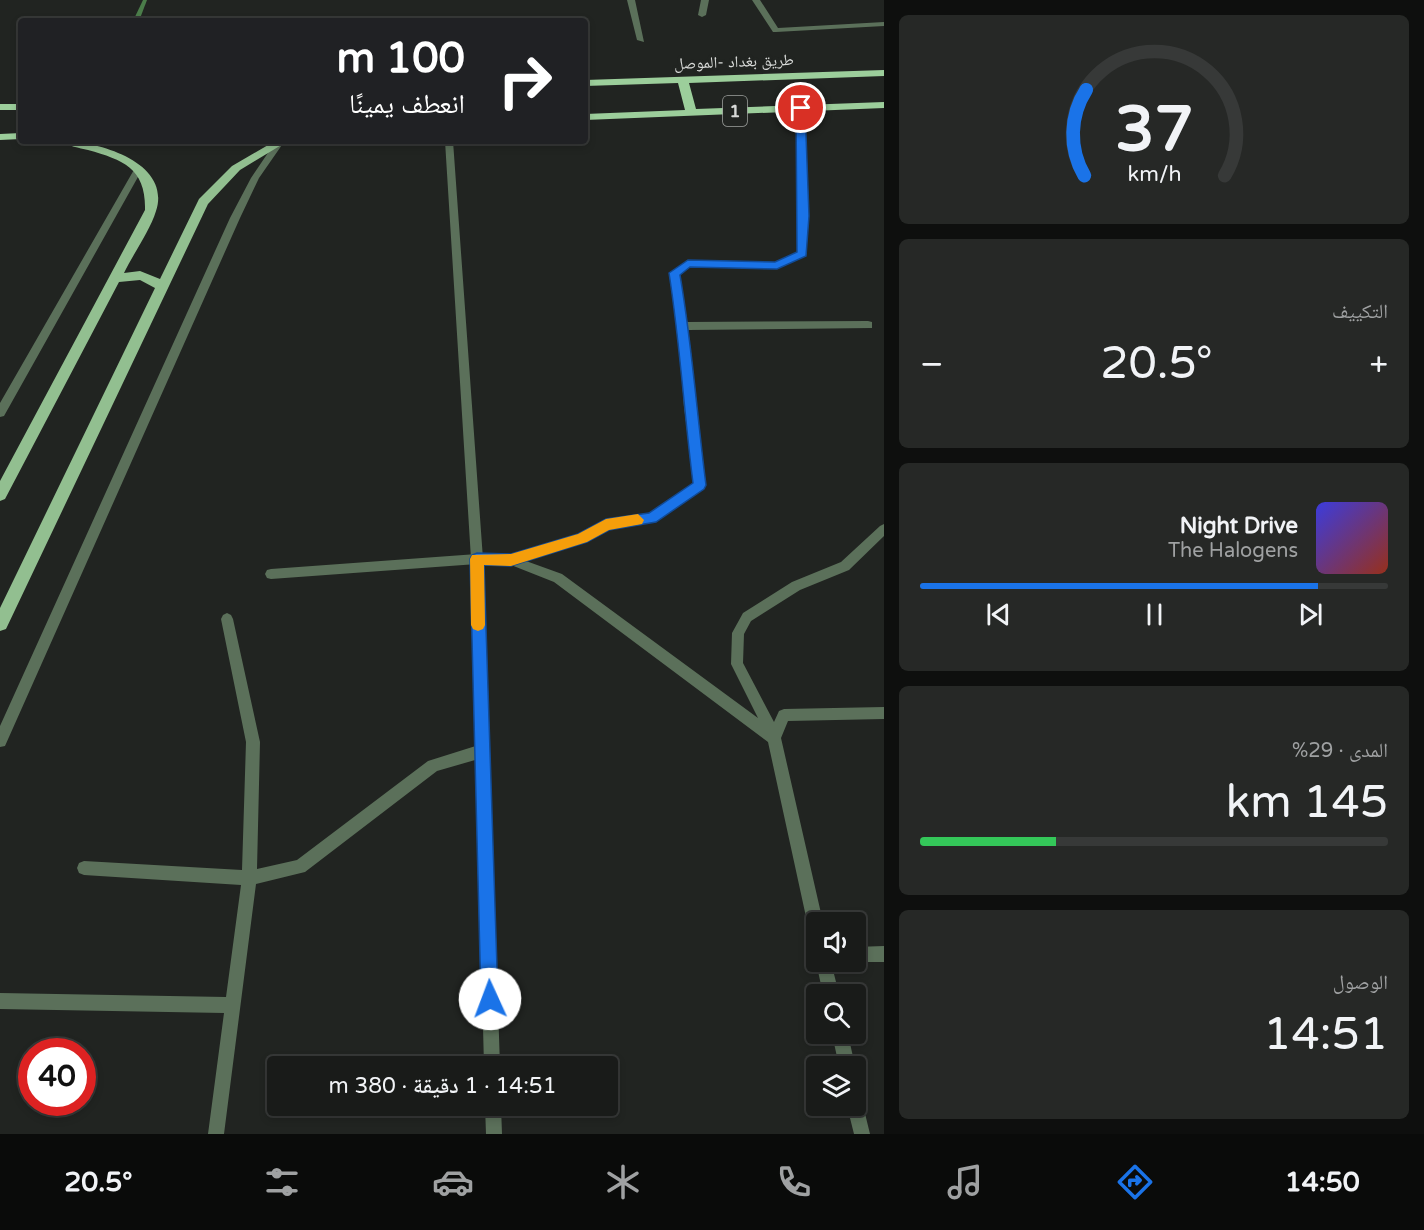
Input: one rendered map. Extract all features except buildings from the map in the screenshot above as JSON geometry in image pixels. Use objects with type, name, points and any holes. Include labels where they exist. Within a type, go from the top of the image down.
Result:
[{"type":"highway","name":"طريق بغداد -الموصل","points":[[588,83],[884,73]]},
{"type":"highway","points":[[682,79],[692,113]]},
{"type":"highway","name":"1","points":[[588,117],[884,105]]},
{"type":"highway","points":[[0,107],[18,107]]},
{"type":"highway","points":[[0,137],[18,136]]},
{"type":"main road","points":[[0,495],[151,210],[152,188],[139,168],[116,155],[78,144]]},
{"type":"main road","points":[[0,624],[192,222],[210,193],[236,168],[278,144]]},
{"type":"main road","points":[[115,279],[143,275],[151,278],[161,287]]},
{"type":"street","points":[[631,0],[641,40]]},
{"type":"street","points":[[702,15],[705,0]]},
{"type":"street","points":[[756,0],[776,30],[884,24]]},
{"type":"street","points":[[271,574],[477,559],[511,560],[582,538],[606,525],[652,518],[700,485],[675,273],[688,263],[777,265],[802,254],[801,108]]},
{"type":"street","points":[[0,741],[234,219],[255,178],[280,144]]},
{"type":"street","points":[[449,144],[477,559],[492,1056]]},
{"type":"street","points":[[0,413],[139,168]]},
{"type":"street","points":[[683,326],[868,325]]},
{"type":"street","points":[[813,912],[774,738],[737,664],[738,633],[747,617],[796,586],[845,566],[884,528]]},
{"type":"street","points":[[511,560],[558,578],[774,738]]},
{"type":"street","points":[[216,1134],[249,878],[253,742],[227,619]]},
{"type":"street","points":[[774,738],[784,715],[884,713]]},
{"type":"street","points":[[84,868],[249,878],[300,867],[433,766],[482,751]]},
{"type":"street","points":[[866,955],[884,954]]},
{"type":"street","points":[[0,1001],[232,1005]]},
{"type":"street","points":[[493,1116],[494,1134]]},
{"type":"street","points":[[858,1116],[862,1134]]},
{"type":"waterway","points":[[137,18],[145,0]]},
{"type":"slow traffic","points":[[478,625],[477,559],[511,560],[582,538],[606,525],[638,520]]},
{"type":"route","points":[[490,999],[477,559],[511,560],[582,538],[606,525],[652,518],[700,485],[675,273],[688,263],[777,265],[802,254],[801,108]]}]
